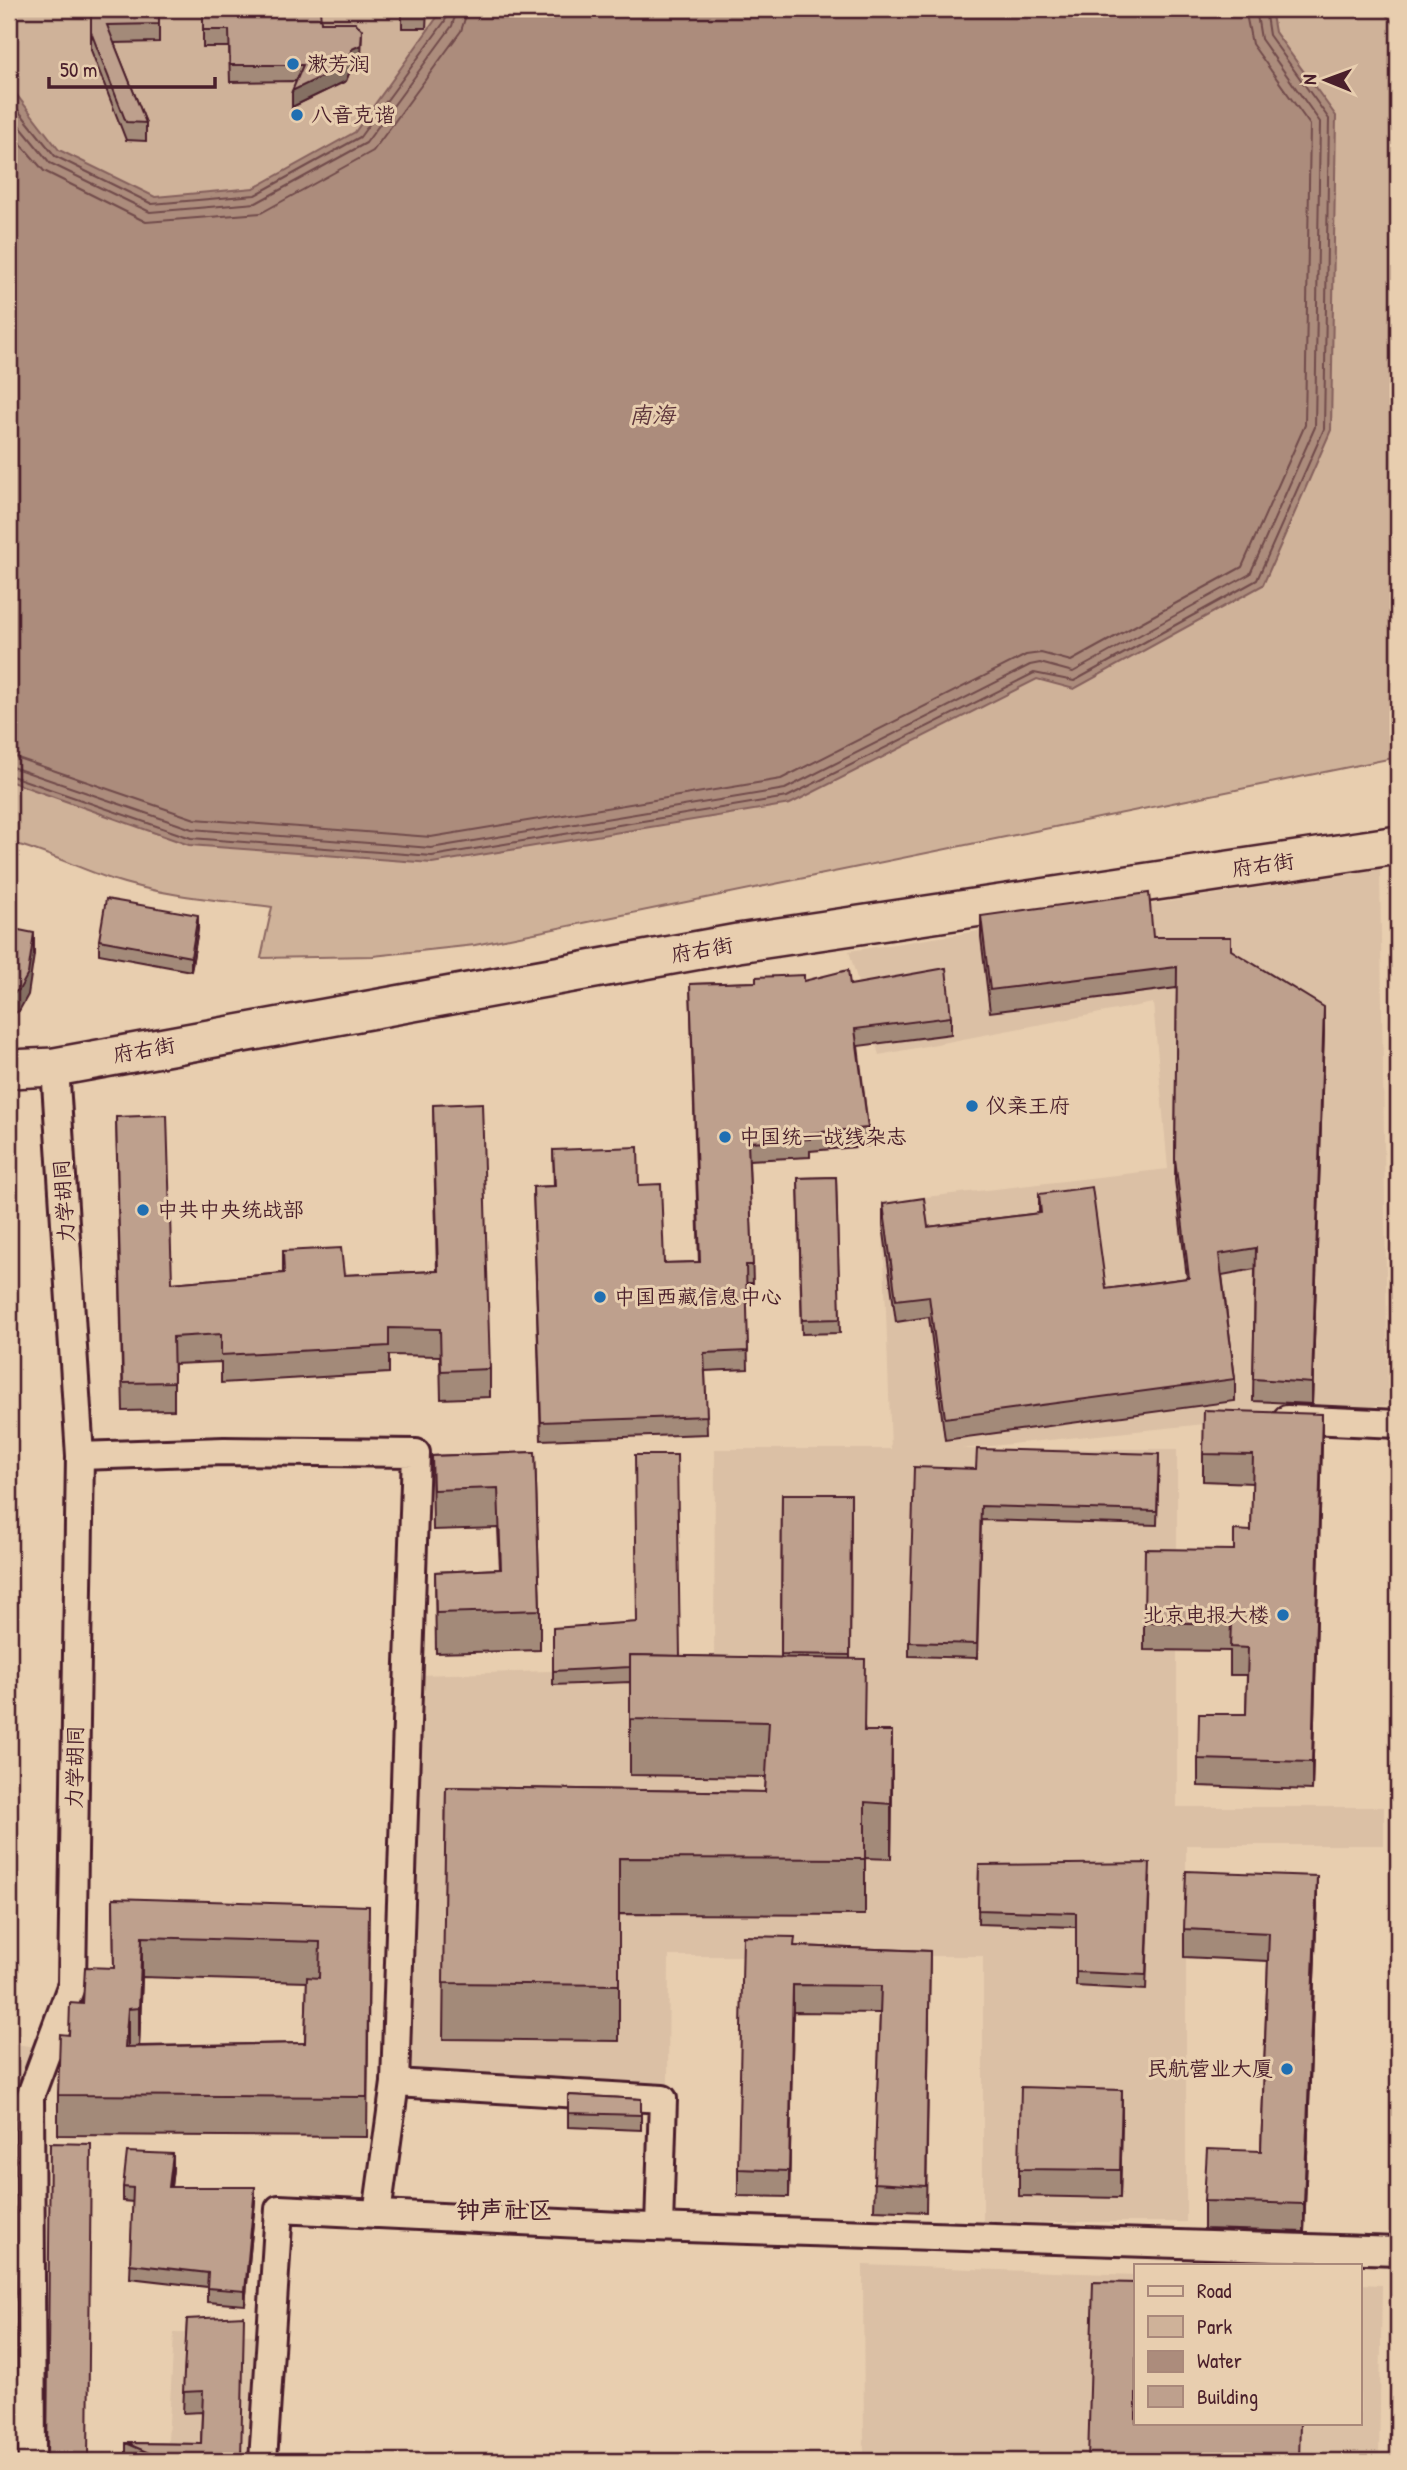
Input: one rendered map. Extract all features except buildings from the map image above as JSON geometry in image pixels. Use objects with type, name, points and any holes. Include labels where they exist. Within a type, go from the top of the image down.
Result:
[{"type":"main road","name":"府右街","points":[[9,1069],[55,1067],[738,943],[1398,845]]},
{"type":"street","name":"力学胡同","points":[[32,2461],[30,2097],[72,1984],[80,1456],[55,1067]]},
{"type":"street","points":[[1266,1418],[1398,1424]]},
{"type":"street","points":[[80,1456],[224,1451],[416,1453],[395,2083],[377,2214]]},
{"type":"street","points":[[395,2083],[663,2099],[659,2227]]},
{"type":"street","points":[[264,2461],[279,2208],[659,2227],[1398,2251]]},
{"type":"shaded area","points":[[1380,869],[1388,1405],[962,1449],[1177,1449],[1177,1807],[1384,1807],[1384,1845],[1186,1845],[1186,2222],[983,2222],[983,1956],[669,1956],[668,2085],[398,2079],[418,1675],[714,1666],[715,1449],[891,1449],[882,1202],[1168,1169],[1153,1003],[879,1055],[849,951]]},
{"type":"shaded area","points":[[9,2043],[36,2047],[21,2080],[20,2237],[9,2237]]},
{"type":"shaded area","points":[[863,2265],[1134,2275],[1134,2424],[1362,2424],[1362,2284],[1382,2285],[1379,2461],[864,2461]]},
{"type":"shaded area","points":[[174,2333],[255,2335],[247,2461],[150,2461],[167,2458]]},
{"type":"green space","name":"南海","points":[[9,9],[1381,9],[1398,28],[1398,757],[475,945],[373,956],[261,958],[272,907],[150,890],[9,842]]},
{"type":"water","name":"南海","points":[[443,9],[1271,9],[1275,32],[1336,116],[1331,430],[1263,585],[1074,689],[1037,679],[790,804],[432,863],[189,845],[9,781],[9,85],[59,150],[155,197],[254,188],[355,132]]},
{"type":"place","name":"漱芳润","points":[[293,64]]},
{"type":"place","name":"八音克谐","points":[[297,115]]},
{"type":"place","name":"仪亲王府","points":[[972,1106]]},
{"type":"place","name":"中国统一战线杂志","points":[[725,1137]]},
{"type":"place","name":"中共中央统战部","points":[[143,1210]]},
{"type":"place","name":"中国西藏信息中心","points":[[600,1297]]},
{"type":"place","name":"北京电报大楼","points":[[1283,1615]]},
{"type":"place","name":"民航营业大厦","points":[[1287,2069]]},
{"type":"district","name":"钟声社区","points":[[504,2210]]}]
